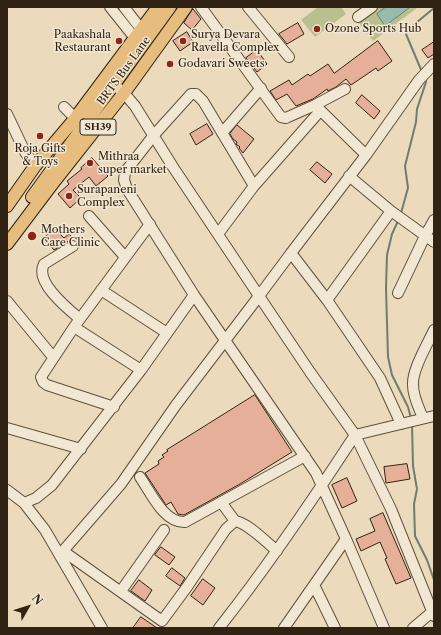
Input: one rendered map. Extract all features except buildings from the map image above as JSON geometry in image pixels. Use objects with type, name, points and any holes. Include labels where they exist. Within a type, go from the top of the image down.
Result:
[{"type":"main road","name":"SH39","points":[[7,206],[35,166],[75,118],[110,81],[138,33],[158,7]]},
{"type":"main road","name":"BRTS Bus Lane","points":[[7,232],[87,121],[110,81],[170,7]]},
{"type":"main road","name":"SH39","points":[[7,244],[124,93],[186,7]]},
{"type":"street","points":[[110,7],[138,33]]},
{"type":"street","points":[[124,7],[138,33]]},
{"type":"street","points":[[200,7],[283,118],[317,108]]},
{"type":"street","points":[[248,7],[289,57]]},
{"type":"street","points":[[358,17],[372,7]]},
{"type":"street","points":[[61,553],[121,484],[176,405],[366,155],[427,71]]},
{"type":"street","points":[[110,81],[124,93],[135,106],[173,167],[310,372],[354,435],[391,509],[433,614],[414,628]]},
{"type":"street","points":[[222,133],[260,88]]},
{"type":"street","points":[[218,234],[254,186],[317,108],[345,89]]},
{"type":"street","points":[[254,186],[203,101],[194,94],[188,96],[154,135],[129,166],[123,177],[127,188],[224,341],[305,456],[322,486],[384,628]]},
{"type":"street","points":[[64,107],[75,118]]},
{"type":"street","points":[[317,108],[366,155]]},
{"type":"street","points":[[7,114],[25,152],[35,166]]},
{"type":"street","points":[[349,176],[396,215],[434,242]]},
{"type":"street","points":[[327,300],[396,215]]},
{"type":"street","points":[[89,216],[125,258]]},
{"type":"street","points":[[398,294],[434,220]]},
{"type":"street","points":[[114,407],[44,383],[41,379],[41,375],[77,323],[150,224]]},
{"type":"street","points":[[73,246],[44,264],[42,272],[46,283],[56,298],[77,323],[141,370]]},
{"type":"street","points":[[291,253],[327,300],[380,378],[402,423]]},
{"type":"street","points":[[101,290],[167,333]]},
{"type":"street","points":[[24,503],[36,498],[52,485],[114,407],[194,295]]},
{"type":"street","points":[[7,301],[53,357]]},
{"type":"street","points":[[420,419],[413,381],[416,369],[434,330]]},
{"type":"street","points":[[220,628],[277,551],[322,486],[354,435],[434,416]]},
{"type":"street","points":[[7,428],[81,449]]},
{"type":"street","points":[[140,477],[160,508],[170,518],[179,522],[185,522],[197,517],[221,502],[305,456]]},
{"type":"street","points":[[7,490],[24,503],[61,553],[102,628]]},
{"type":"street","points":[[221,502],[235,521],[247,526],[277,551]]},
{"type":"street","points":[[61,553],[121,591],[160,624],[226,529],[235,521]]},
{"type":"street","points":[[121,591],[164,530]]},
{"type":"street","points":[[284,628],[346,539]]},
{"type":"street","points":[[314,585],[335,628]]},
{"type":"green space","name":"Ozone Sports Hub","points":[[318,7],[341,7],[346,14],[315,37],[301,20]]},
{"type":"green space","points":[[378,7],[417,8],[373,41],[358,22]]},
{"type":"shaded area","points":[[386,7],[409,8],[385,26],[377,14]]},
{"type":"waterway","points":[[422,72],[406,34],[410,28],[434,8]]},
{"type":"waterway","points":[[401,213],[408,188],[405,166],[416,122],[417,109],[426,82],[425,78]]},
{"type":"waterway","points":[[398,221],[392,234],[387,255],[386,288],[388,357],[392,375],[408,407],[411,418]]},
{"type":"waterway","points":[[412,424],[413,466],[417,489],[414,504],[415,536],[427,560],[434,580]]},
{"type":"place","name":"Ozone Sports Hub","points":[[317,29]]},
{"type":"place","name":"Paakashala Restaurant","points":[[119,41]]},
{"type":"place","name":"Surya Devara Ravella Complex","points":[[183,41]]},
{"type":"place","name":"Godavari Sweets","points":[[170,64]]},
{"type":"place","name":"Roja Gifts & Toys","points":[[40,136]]},
{"type":"place","name":"Mithraa super market","points":[[90,163]]},
{"type":"place","name":"Surapaneni Complex","points":[[69,196]]},
{"type":"place","name":"Mothers Care Clinic","points":[[32,236]]}]
